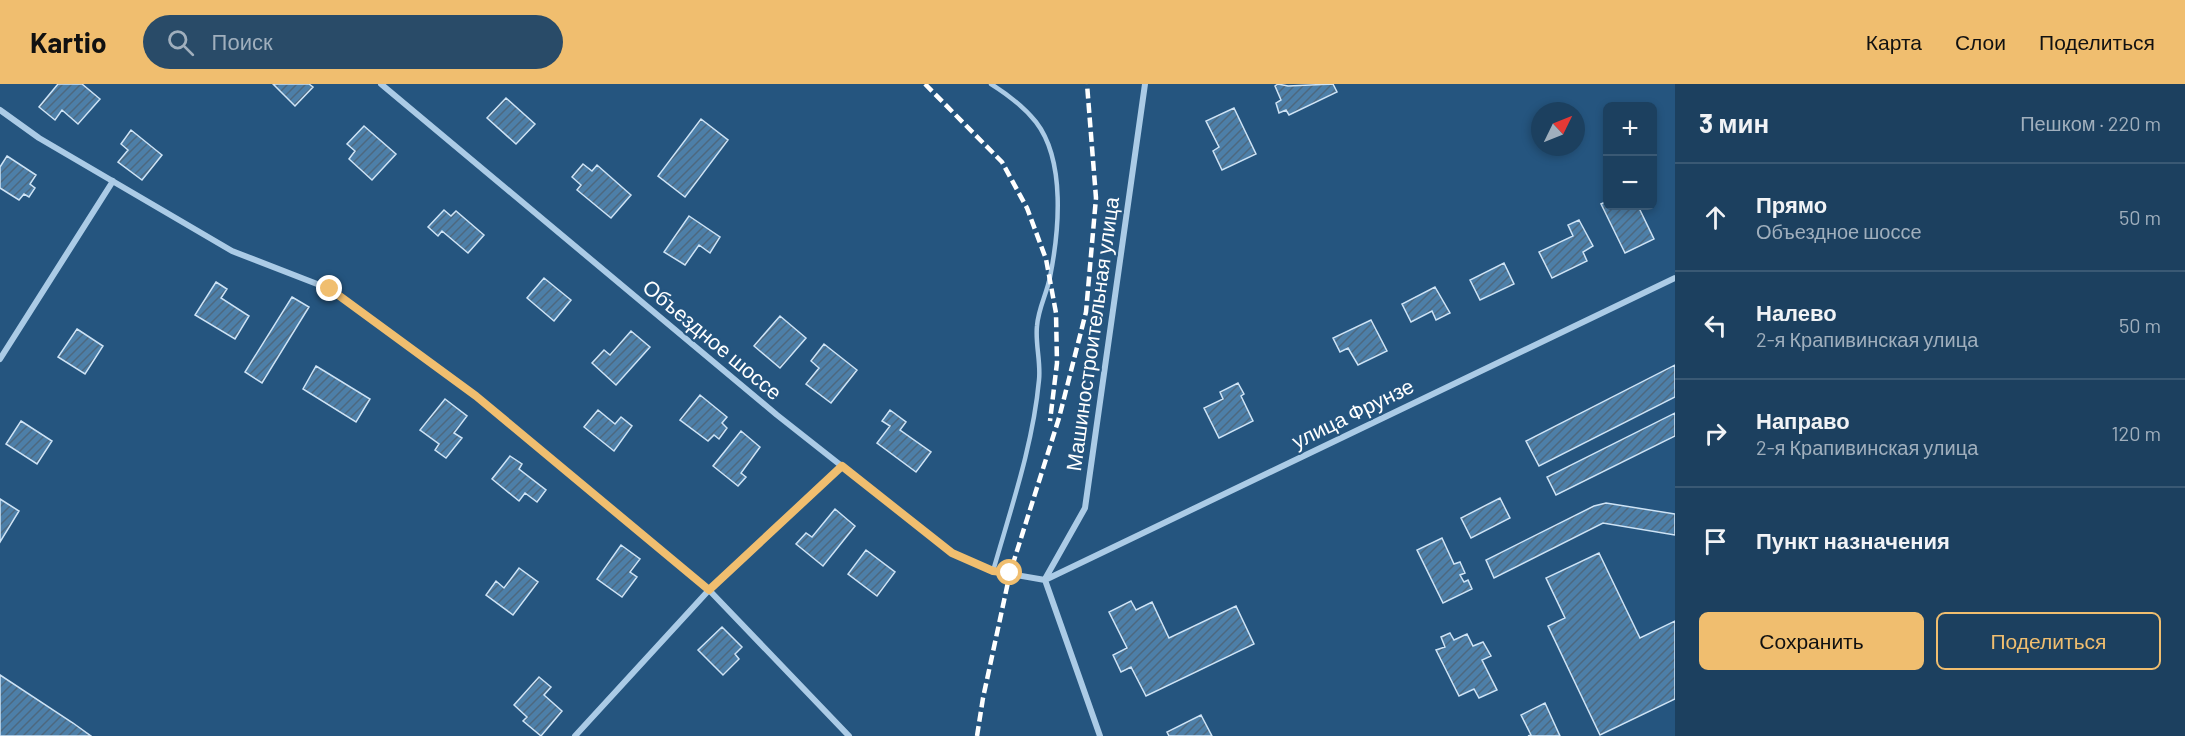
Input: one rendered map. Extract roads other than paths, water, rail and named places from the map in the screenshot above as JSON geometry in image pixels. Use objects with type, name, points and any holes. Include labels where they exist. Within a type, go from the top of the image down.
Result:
[{"type":"street","name":"Объездное шоссе","points":[[381,84],[777,415],[952,553],[993,571],[1045,579]]},
{"type":"street","name":"Машиностроительная улица","points":[[1045,579],[1085,508],[1145,84]]},
{"type":"street","points":[[0,110],[39,138],[232,251],[330,289],[476,396],[709,590],[849,736]]},
{"type":"street","points":[[0,359],[113,181]]},
{"type":"street","name":"улица Фрунзе","points":[[1045,579],[1675,278]]},
{"type":"street","points":[[575,736],[709,590],[842,466]]},
{"type":"street","points":[[1045,579],[1100,736]]},
{"type":"lane","points":[[991,84],[1006,94],[1036,123],[1053,158],[1058,201],[1050,280],[1036,326],[1039,379],[1028,447],[993,571]]},
{"type":"railway","points":[[925,84],[1002,162],[1027,208],[1046,259],[1056,313],[1057,363],[1050,421]]},
{"type":"railway","points":[[977,736],[1010,573],[1059,418],[1086,312],[1096,198],[1087,84]]}]
